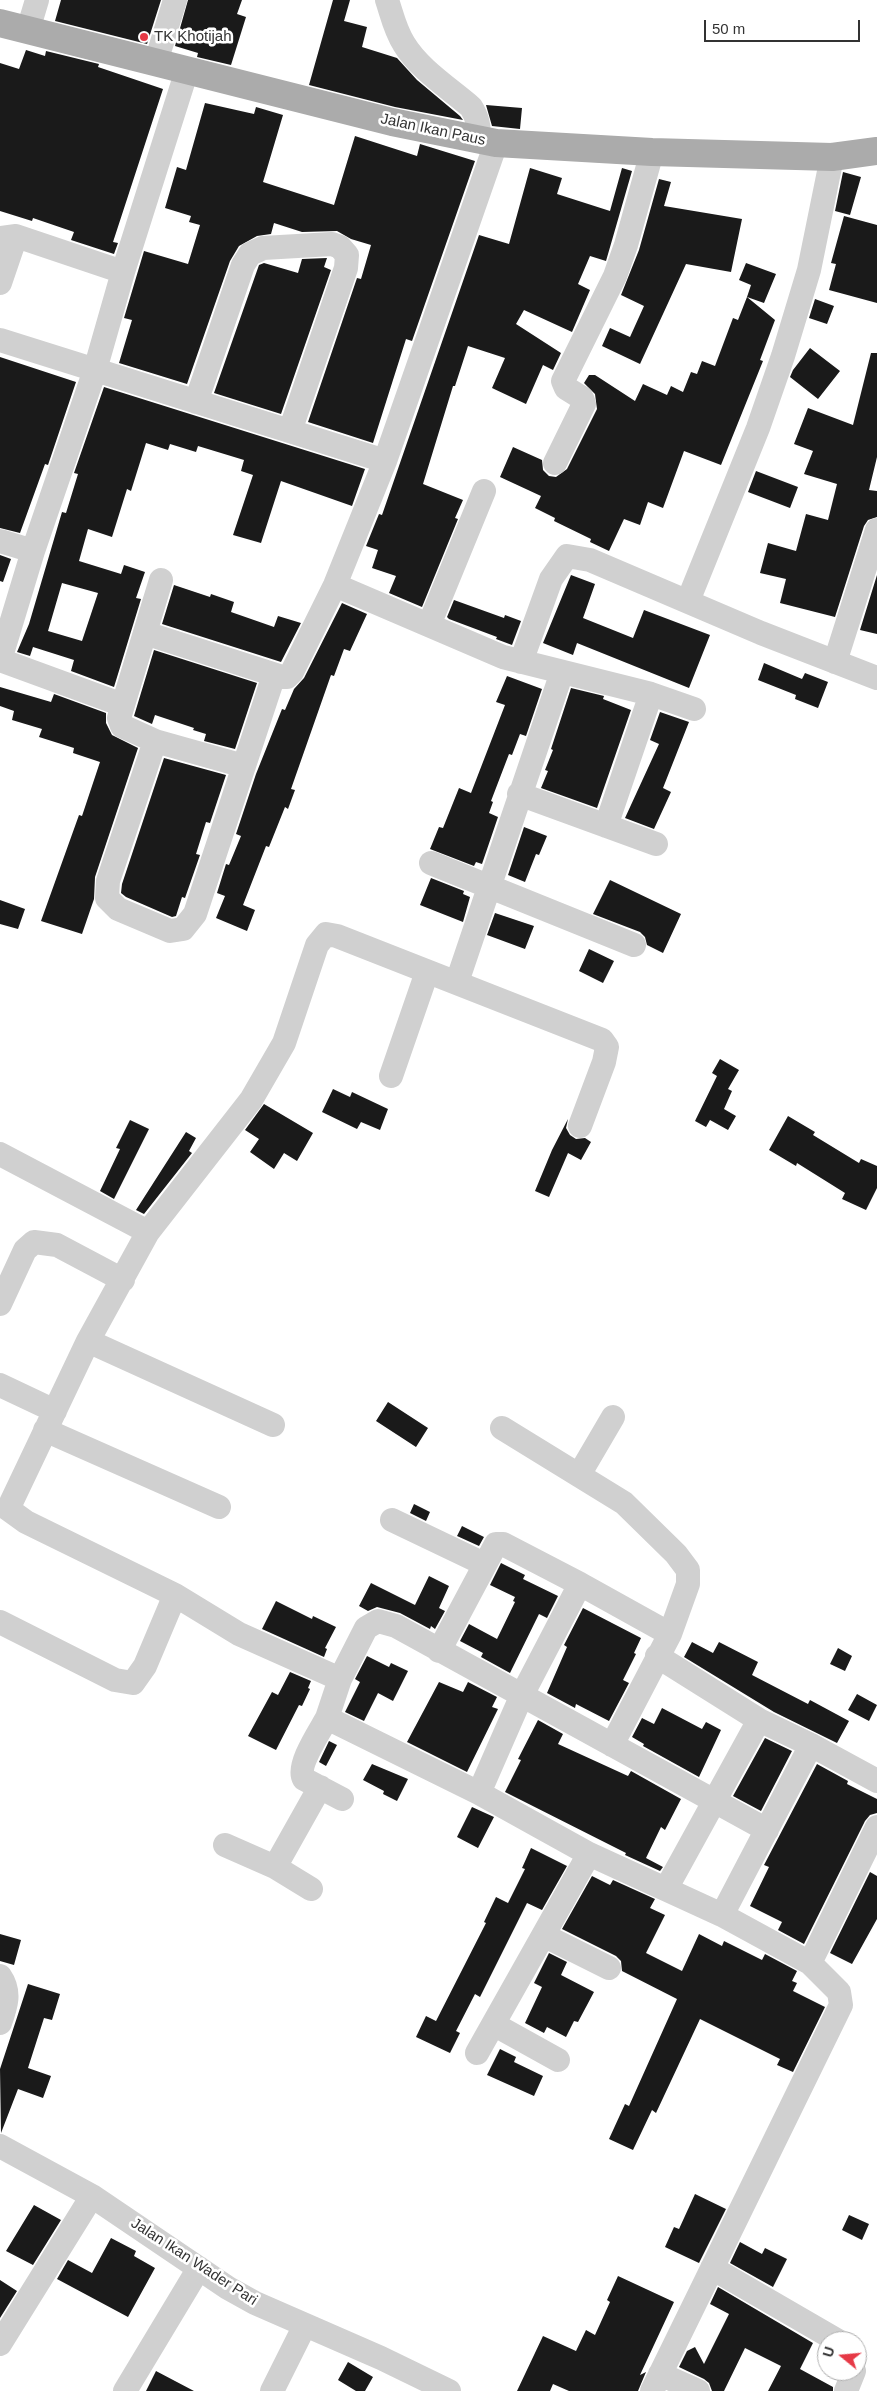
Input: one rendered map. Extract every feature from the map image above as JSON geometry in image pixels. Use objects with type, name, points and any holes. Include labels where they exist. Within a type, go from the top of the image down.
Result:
[{"type":"main road","name":"Jalan Ikan Paus","points":[[0,23],[392,122],[488,141],[652,152],[832,157],[877,151]]},
{"type":"street","points":[[28,30],[36,0]]},
{"type":"street","points":[[156,62],[175,0]]},
{"type":"street","points":[[145,633],[274,675],[287,677],[292,672],[335,585],[385,461],[488,141],[471,107],[414,58],[395,27],[387,0]]},
{"type":"street","points":[[123,705],[0,660],[33,551],[95,370],[123,272],[188,70]]},
{"type":"street","points":[[556,464],[584,404],[582,398],[566,388],[564,382],[614,276],[626,245],[652,152]]},
{"type":"street","points":[[688,601],[758,428],[783,356],[809,270],[832,157]]},
{"type":"street","points":[[0,283],[8,237],[123,272]]},
{"type":"street","points":[[196,402],[243,265],[250,254],[262,248],[332,244],[340,247],[346,255],[346,268],[290,431]]},
{"type":"street","points":[[0,340],[385,461]]},
{"type":"street","points":[[429,626],[484,491]]},
{"type":"street","points":[[835,662],[877,530]]},
{"type":"street","points":[[0,541],[33,551]]},
{"type":"street","points":[[522,662],[551,579],[566,556],[590,560],[734,620],[760,633],[877,678]]},
{"type":"street","points":[[161,580],[119,718],[122,726],[155,741],[244,766]]},
{"type":"street","points":[[335,585],[503,657],[651,694],[694,709]]},
{"type":"street","points":[[457,982],[519,794],[562,672]]},
{"type":"street","points":[[155,741],[108,880],[107,898],[118,910],[170,931],[183,928],[195,914],[274,675]]},
{"type":"street","points":[[606,826],[651,694]]},
{"type":"street","points":[[519,794],[656,844]]},
{"type":"street","points":[[431,863],[634,944]]},
{"type":"street","points":[[340,1680],[239,1634],[175,1595],[26,1522],[4,1508],[50,1420],[88,1341],[148,1232],[251,1100],[284,1043],[317,945],[326,934],[337,936],[426,972],[457,982],[602,1040],[607,1047],[604,1062],[580,1126]]},
{"type":"street","points":[[391,1076],[426,972]]},
{"type":"street","points":[[0,1154],[148,1232]]},
{"type":"street","points":[[0,1304],[25,1250],[34,1242],[57,1245],[123,1280]]},
{"type":"street","points":[[88,1341],[273,1425]]},
{"type":"street","points":[[0,1385],[50,1420],[219,1507]]},
{"type":"street","points":[[579,1475],[613,1417]]},
{"type":"street","points":[[502,1428],[624,1503],[676,1554],[688,1570],[688,1584],[670,1634],[612,1745]]},
{"type":"street","points":[[392,1520],[484,1564]]},
{"type":"street","points":[[439,1651],[496,1544],[503,1544],[670,1634]]},
{"type":"street","points":[[479,1793],[521,1697],[580,1584]]},
{"type":"street","points":[[0,1622],[115,1680],[133,1683],[145,1666],[175,1595]]},
{"type":"street","points":[[342,1798],[304,1778],[301,1770],[327,1718],[340,1680],[366,1628],[378,1621],[396,1626],[521,1697],[767,1830]]},
{"type":"street","points":[[657,1656],[759,1720],[811,1745],[877,1781]]},
{"type":"street","points":[[327,1718],[479,1793],[589,1854],[722,1915],[810,1963],[839,1992],[841,2005],[656,2383],[698,2391]]},
{"type":"street","points":[[666,1889],[759,1720]]},
{"type":"street","points":[[722,1915],[811,1745]]},
{"type":"street","points":[[275,1867],[320,1787]]},
{"type":"street","points":[[810,1963],[877,1827]]},
{"type":"street","points":[[225,1845],[275,1867],[311,1889]]},
{"type":"street","points":[[477,2053],[495,2025],[589,1854]]},
{"type":"street","points":[[545,1936],[609,1968]]},
{"type":"street","points":[[0,1976],[7,1992],[7,2002],[0,2023]]},
{"type":"street","points":[[495,2025],[558,2060]]},
{"type":"street","name":"Jalan Ikan Wader Pari","points":[[0,2146],[92,2196],[228,2288],[449,2391]]},
{"type":"street","points":[[0,2344],[92,2196]]},
{"type":"street","points":[[125,2391],[199,2268]]},
{"type":"street","points":[[712,2268],[821,2331]]},
{"type":"street","points":[[272,2391],[305,2325]]},
{"type":"building","points":[[61,0],[161,0],[147,44],[55,21]]},
{"type":"building","points":[[188,0],[242,0],[237,14],[246,17],[231,65],[197,57],[198,53],[175,46]]},
{"type":"building","points":[[333,0],[350,0],[344,21],[367,27],[362,47],[397,58],[417,80],[463,120],[395,107],[309,85]]},
{"type":"building","points":[[26,50],[45,56],[46,51],[99,64],[98,67],[163,89],[113,242],[118,243],[114,254],[71,240],[74,232],[33,218],[32,221],[0,211],[0,63],[19,69]]},
{"type":"building","points":[[205,103],[254,114],[256,107],[283,115],[263,182],[334,205],[355,136],[417,156],[420,144],[475,161],[412,341],[406,339],[373,443],[308,422],[357,278],[361,279],[371,245],[351,239],[337,231],[302,232],[274,223],[271,234],[257,236],[239,246],[230,261],[187,384],[119,363],[132,320],[124,318],[144,251],[188,264],[200,225],[189,222],[191,216],[165,208],[177,167],[186,170]]},
{"type":"building","points":[[486,105],[522,108],[520,129],[492,126]]},
{"type":"building","points":[[530,168],[562,178],[557,194],[610,211],[622,168],[632,171],[606,261],[590,256],[578,284],[590,290],[572,332],[524,310],[516,324],[561,353],[553,370],[543,365],[526,404],[492,388],[505,358],[468,346],[455,386],[453,386],[423,484],[463,500],[455,518],[458,519],[422,607],[389,593],[396,576],[372,568],[378,550],[366,546],[379,514],[382,515],[479,235],[509,244]]},
{"type":"building","points":[[843,172],[861,177],[850,215],[835,211]]},
{"type":"building","points":[[659,179],[671,182],[664,206],[742,219],[731,272],[686,264],[640,364],[602,346],[610,328],[630,337],[644,306],[621,295],[639,250]]},
{"type":"building","points":[[844,216],[877,225],[877,303],[829,290],[836,264],[831,263]]},
{"type":"building","points":[[327,258],[324,267],[331,270],[281,414],[214,393],[259,265],[264,263],[298,273],[302,259]]},
{"type":"building","points":[[746,263],[776,274],[764,303],[747,297],[751,285],[739,280]]},
{"type":"building","points":[[747,297],[775,320],[760,360],[763,361],[721,465],[684,451],[663,508],[648,502],[640,525],[624,519],[609,551],[590,542],[591,539],[554,521],[555,518],[535,508],[541,496],[500,477],[513,447],[542,460],[543,470],[549,476],[556,477],[567,469],[597,409],[595,394],[584,383],[589,375],[595,375],[635,401],[643,384],[667,395],[671,386],[683,392],[691,372],[697,374],[702,361],[715,366],[733,318],[738,320]]},
{"type":"building","points":[[815,299],[834,306],[827,324],[809,318]]},
{"type":"building","points":[[810,348],[840,371],[818,399],[790,377],[793,370]]},
{"type":"building","points":[[871,353],[877,353],[877,457],[869,490],[877,491],[877,517],[868,520],[864,526],[835,617],[780,603],[786,579],[760,573],[768,543],[796,551],[806,514],[828,520],[837,484],[804,474],[813,451],[794,444],[808,408],[853,425]]},
{"type":"building","points":[[0,357],[76,382],[48,465],[45,464],[20,533],[0,528]]},
{"type":"building","points":[[104,387],[365,469],[352,506],[281,481],[261,543],[233,535],[253,475],[241,471],[244,460],[198,446],[196,452],[170,444],[168,450],[146,443],[131,491],[127,489],[112,537],[88,529],[79,561],[121,574],[124,565],[145,572],[136,598],[141,599],[114,687],[71,671],[74,660],[33,647],[30,656],[17,652],[29,624],[62,512],[66,513],[78,474],[74,473]],"holes":[[[62,583],[98,593],[82,641],[48,631]]]},
{"type":"building","points":[[756,471],[798,487],[790,508],[748,492]]},
{"type":"building","points":[[0,555],[11,559],[3,582],[0,581]]},
{"type":"building","points":[[571,575],[595,584],[583,618],[633,638],[644,610],[710,635],[689,688],[577,643],[573,655],[543,643]]},
{"type":"building","points":[[877,575],[877,634],[860,630]]},
{"type":"building","points":[[174,585],[210,597],[211,594],[234,602],[231,612],[274,627],[278,616],[301,623],[281,662],[162,624]]},
{"type":"building","points":[[454,600],[504,618],[505,615],[521,621],[512,645],[496,639],[497,637],[449,619],[447,617]]},
{"type":"building","points":[[342,603],[367,614],[350,651],[344,649],[334,676],[331,675],[291,789],[295,790],[288,809],[285,807],[269,847],[266,846],[243,905],[255,910],[247,931],[216,918],[225,896],[217,893],[226,864],[229,865],[241,836],[236,834],[256,774],[282,709],[285,710],[294,689],[304,678]]},
{"type":"building","points":[[154,650],[257,683],[235,749],[204,741],[206,734],[155,715],[152,724],[134,716]]},
{"type":"building","points":[[764,663],[802,679],[805,673],[828,682],[818,708],[795,699],[796,695],[758,680]]},
{"type":"building","points":[[507,676],[542,689],[526,736],[520,734],[512,755],[509,754],[491,801],[493,802],[489,813],[498,817],[482,864],[476,862],[474,866],[430,849],[439,827],[443,828],[459,788],[471,793],[505,705],[496,702]]},
{"type":"building","points":[[0,687],[51,702],[54,694],[106,713],[106,723],[112,735],[138,748],[95,877],[94,899],[82,934],[41,921],[79,815],[82,816],[100,762],[73,753],[74,748],[39,737],[42,729],[12,720],[14,711],[0,706]]},
{"type":"building","points":[[571,688],[604,696],[603,699],[631,710],[597,808],[541,788],[548,771],[545,770],[553,750],[551,749]]},
{"type":"building","points":[[660,712],[689,722],[663,788],[671,792],[654,829],[625,818],[659,744],[650,740]]},
{"type":"building","points":[[164,758],[226,775],[210,823],[206,822],[196,854],[200,855],[185,898],[182,897],[176,916],[172,917],[121,893],[122,884]]},
{"type":"building","points":[[524,827],[547,836],[539,855],[536,854],[525,882],[508,875]]},
{"type":"building","points":[[431,878],[464,891],[463,894],[470,897],[463,922],[420,905]]},
{"type":"building","points":[[610,880],[681,914],[663,953],[647,945],[645,937],[640,932],[593,914]]},
{"type":"building","points":[[0,900],[25,909],[18,929],[0,924]]},
{"type":"building","points":[[495,913],[534,926],[525,949],[487,935]]},
{"type":"building","points":[[589,949],[614,961],[603,983],[579,971]]},
{"type":"building","points":[[720,1059],[739,1070],[728,1089],[732,1091],[724,1109],[736,1116],[728,1130],[710,1120],[706,1127],[695,1121],[717,1076],[712,1073]]},
{"type":"building","points":[[333,1089],[350,1097],[352,1092],[388,1109],[380,1130],[361,1122],[357,1129],[322,1112]]},
{"type":"building","points":[[264,1104],[313,1133],[297,1161],[284,1153],[274,1169],[250,1152],[259,1139],[245,1130]]},
{"type":"building","points":[[788,1116],[815,1132],[813,1135],[859,1163],[861,1159],[877,1166],[877,1188],[866,1210],[842,1199],[845,1193],[797,1163],[796,1166],[769,1150]]},
{"type":"building","points":[[568,1119],[566,1128],[570,1135],[576,1139],[585,1138],[591,1142],[581,1160],[568,1153],[549,1197],[535,1191],[552,1150]]},
{"type":"building","points":[[130,1120],[149,1129],[114,1199],[100,1191],[120,1149],[116,1148]]},
{"type":"building","points":[[186,1132],[196,1138],[189,1151],[192,1153],[144,1214],[136,1210]]},
{"type":"building","points":[[388,1402],[428,1428],[416,1447],[376,1421]]},
{"type":"building","points":[[414,1504],[430,1512],[426,1521],[410,1513]]},
{"type":"building","points":[[462,1526],[484,1537],[479,1546],[457,1536]]},
{"type":"building","points":[[501,1563],[525,1575],[523,1579],[558,1596],[547,1618],[539,1614],[510,1673],[481,1657],[483,1653],[460,1641],[469,1624],[497,1639],[515,1602],[513,1601],[515,1597],[490,1585]]},
{"type":"building","points":[[429,1576],[449,1586],[439,1608],[445,1611],[435,1629],[431,1626],[430,1629],[400,1613],[377,1607],[368,1611],[359,1606],[371,1583],[415,1605]]},
{"type":"building","points":[[276,1601],[312,1619],[313,1616],[336,1627],[325,1648],[327,1649],[324,1657],[262,1629]]},
{"type":"building","points":[[583,1608],[641,1638],[634,1653],[636,1654],[623,1680],[629,1683],[609,1721],[576,1704],[575,1708],[547,1693],[567,1647],[564,1645]]},
{"type":"building","points":[[692,1642],[713,1653],[719,1642],[758,1662],[752,1675],[808,1704],[810,1700],[849,1721],[837,1743],[774,1712],[684,1657]]},
{"type":"building","points":[[838,1648],[852,1656],[845,1671],[830,1664]]},
{"type":"building","points":[[367,1656],[389,1667],[391,1663],[408,1671],[393,1701],[378,1693],[364,1721],[345,1712],[360,1682],[355,1679]]},
{"type":"building","points":[[290,1672],[311,1681],[308,1688],[310,1689],[302,1706],[299,1705],[276,1750],[248,1736],[272,1692],[278,1695]]},
{"type":"building","points":[[439,1682],[463,1692],[468,1682],[497,1697],[492,1707],[498,1709],[467,1772],[407,1742]]},
{"type":"building","points":[[857,1694],[877,1705],[869,1721],[848,1710]]},
{"type":"building","points":[[662,1708],[702,1729],[706,1722],[721,1730],[699,1777],[643,1746],[644,1744],[632,1737],[642,1718],[654,1724]]},
{"type":"building","points":[[538,1720],[563,1734],[558,1744],[628,1776],[631,1771],[681,1799],[665,1830],[661,1827],[646,1858],[663,1867],[660,1871],[625,1855],[626,1853],[505,1792],[521,1760],[518,1759]]},
{"type":"building","points":[[765,1738],[792,1751],[761,1811],[733,1796]]},
{"type":"building","points":[[329,1741],[337,1745],[326,1766],[319,1762]]},
{"type":"building","points":[[372,1764],[408,1779],[397,1801],[383,1794],[384,1791],[363,1780]]},
{"type":"building","points":[[817,1764],[848,1781],[847,1784],[877,1799],[877,1813],[870,1815],[865,1821],[804,1944],[778,1930],[782,1922],[750,1906],[769,1867],[764,1865]]},
{"type":"building","points":[[472,1807],[494,1817],[478,1848],[457,1837]]},
{"type":"building","points":[[531,1848],[567,1866],[542,1910],[527,1903],[480,1997],[475,1994],[456,2031],[460,2033],[450,2053],[416,2037],[426,2016],[436,2021],[486,1923],[484,1922],[496,1897],[508,1903],[525,1869],[522,1868]]},
{"type":"building","points":[[870,1872],[877,1876],[877,1919],[852,1964],[830,1953]]},
{"type":"building","points":[[592,1876],[610,1885],[613,1880],[655,1899],[650,1908],[665,1915],[646,1953],[682,1971],[699,1934],[722,1946],[724,1941],[762,1960],[765,1954],[797,1971],[792,1981],[797,1983],[793,1991],[825,2007],[793,2072],[777,2065],[780,2059],[700,2019],[656,2113],[652,2110],[633,2150],[609,2139],[625,2104],[629,2106],[677,1999],[622,1971],[621,1961],[616,1956],[562,1929]]},
{"type":"building","points":[[0,1934],[21,1940],[14,1965],[0,1961]]},
{"type":"building","points":[[549,1953],[567,1962],[561,1975],[594,1992],[578,2022],[574,2021],[566,2037],[547,2027],[544,2033],[525,2023],[542,1987],[534,1983]]},
{"type":"building","points":[[28,1984],[60,1994],[52,2020],[44,2018],[28,2068],[51,2076],[43,2098],[18,2089],[1,2133],[0,2069]]},
{"type":"building","points":[[500,2049],[516,2057],[514,2062],[543,2076],[534,2096],[487,2075]]},
{"type":"building","points":[[695,2194],[726,2209],[699,2263],[665,2247],[674,2227],[679,2229]]},
{"type":"building","points":[[34,2205],[61,2220],[33,2265],[6,2251]]},
{"type":"building","points":[[849,2215],[869,2224],[862,2240],[842,2230]]},
{"type":"building","points":[[111,2238],[136,2251],[134,2256],[155,2268],[128,2317],[57,2279],[68,2260],[92,2273]]},
{"type":"building","points":[[740,2242],[762,2254],[765,2248],[787,2259],[773,2287],[730,2263]]},
{"type":"building","points":[[618,2276],[674,2302],[640,2375],[646,2372],[638,2391],[569,2391],[553,2384],[550,2391],[517,2391],[543,2336],[576,2351],[586,2330],[595,2335],[610,2302],[607,2300]]},
{"type":"building","points":[[0,2280],[17,2291],[0,2318]]},
{"type":"building","points":[[718,2287],[813,2343],[800,2369],[817,2378],[817,2381],[822,2381],[833,2387],[833,2391],[768,2391],[781,2366],[745,2348],[724,2391],[712,2391],[709,2383],[704,2379],[679,2367],[687,2351],[695,2347],[704,2364],[729,2314],[710,2304]]},
{"type":"building","points":[[348,2362],[373,2377],[365,2391],[356,2391],[338,2380]]},
{"type":"building","points":[[156,2371],[194,2391],[146,2391]]},
{"type":"place","name":"TK Khotijah","points":[[144,37]]}]
